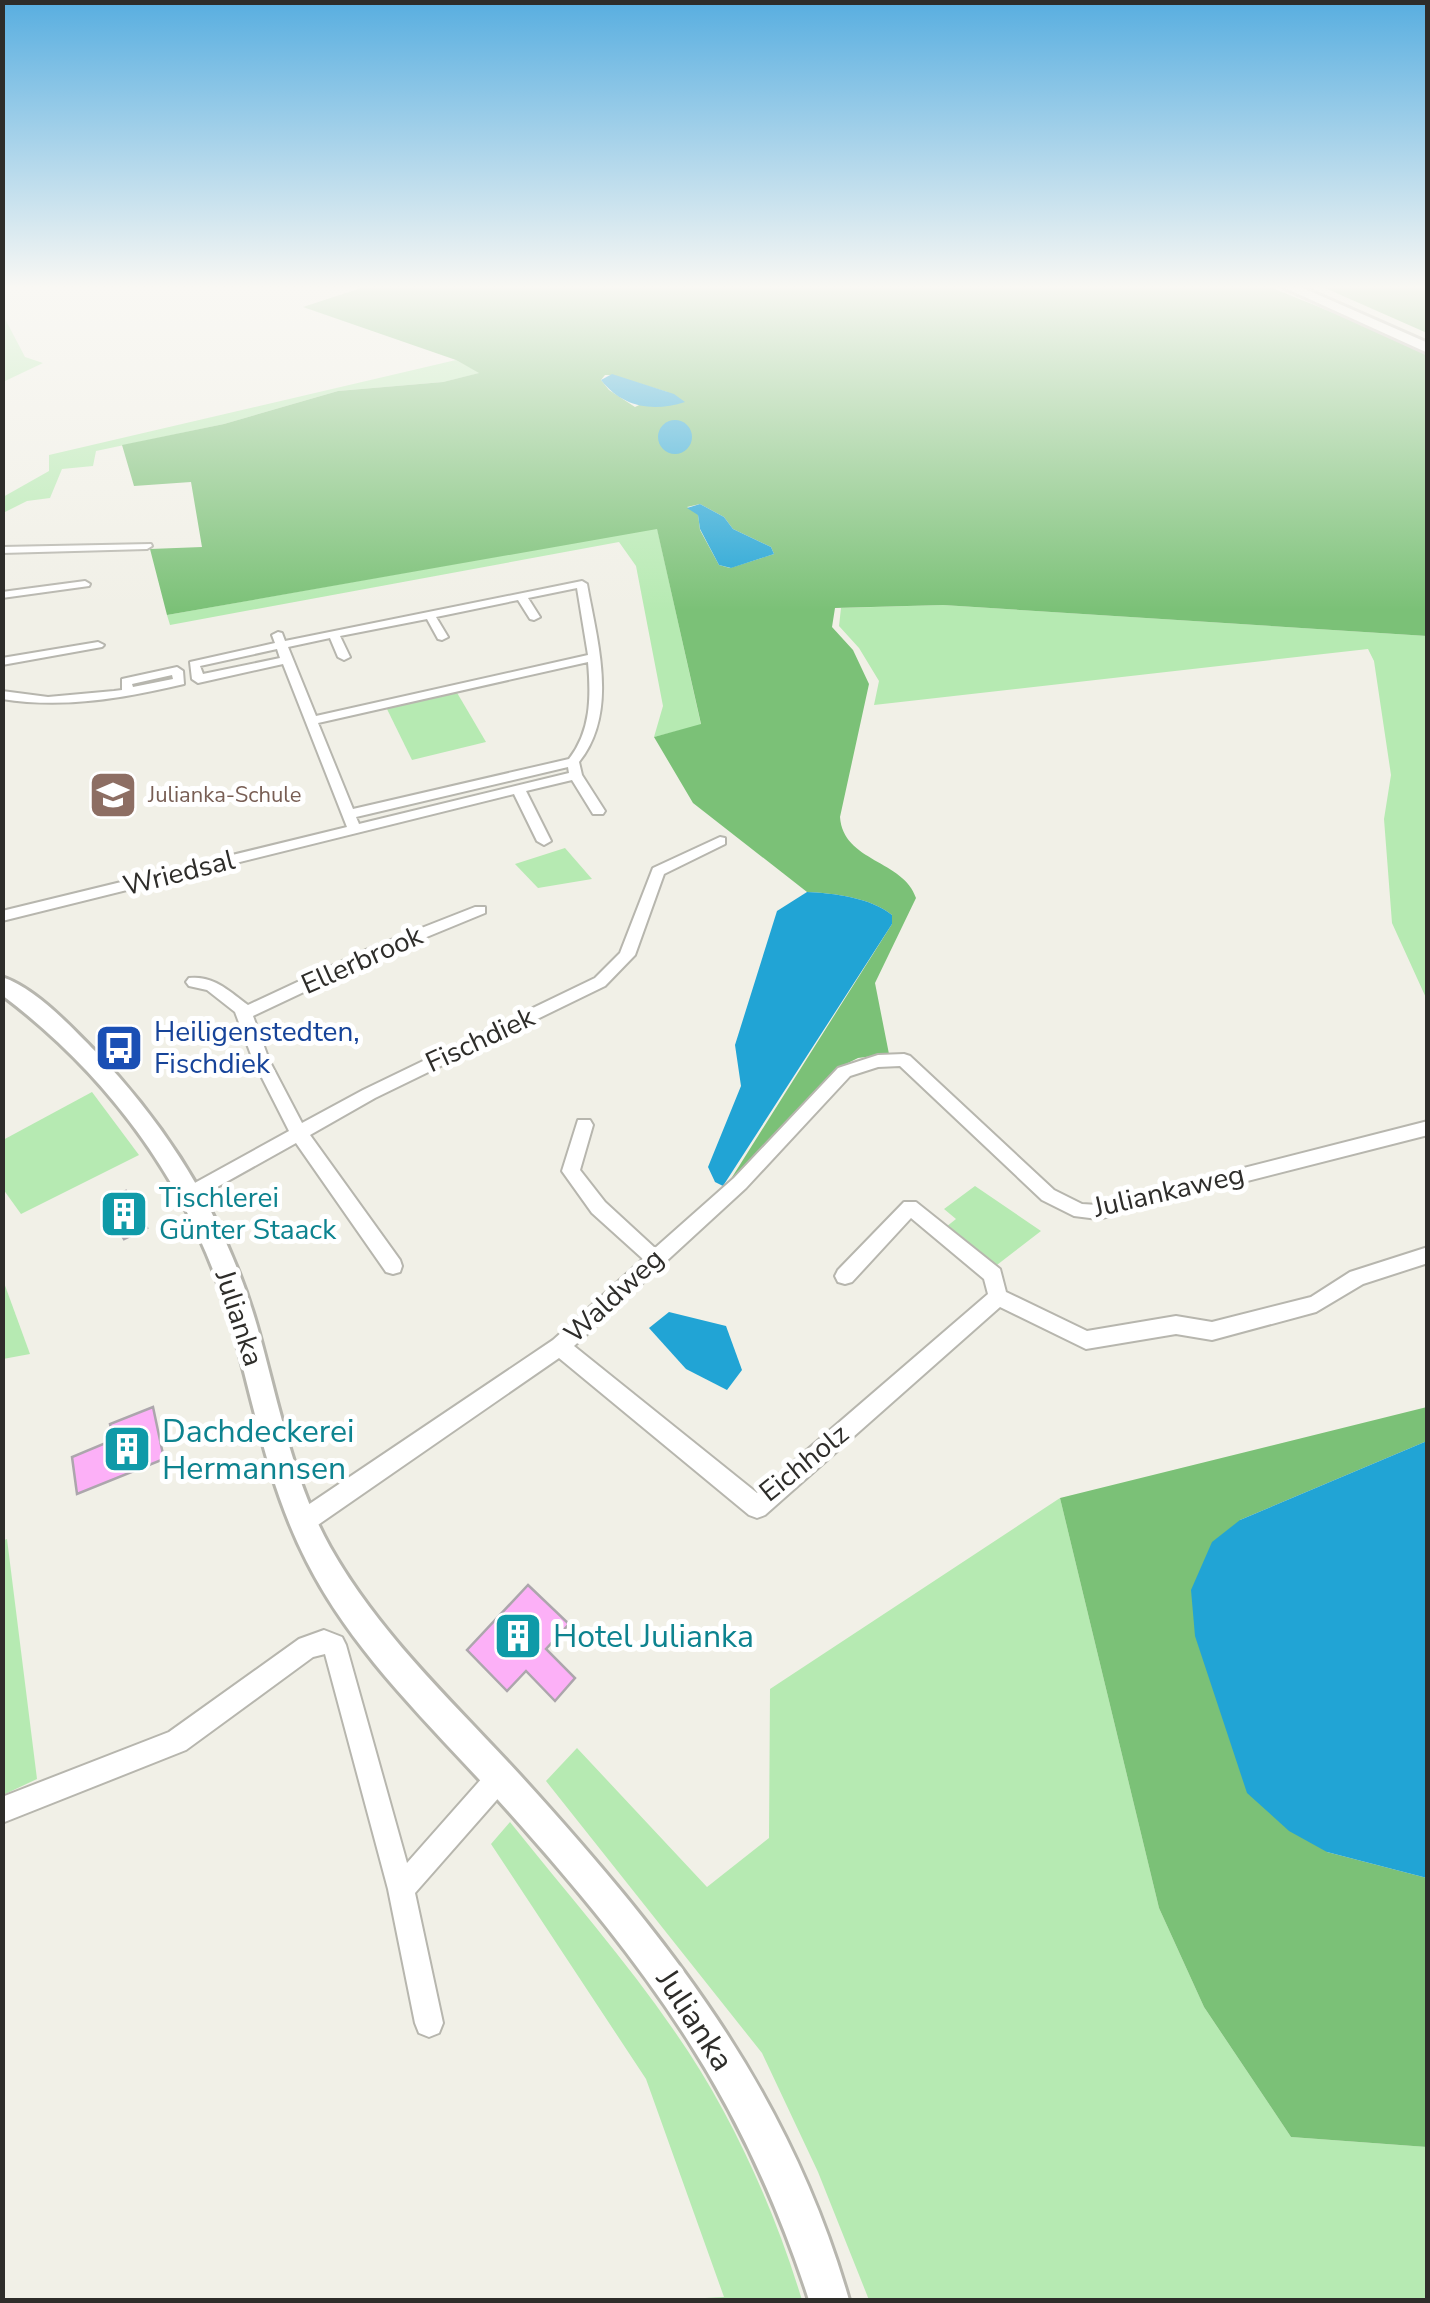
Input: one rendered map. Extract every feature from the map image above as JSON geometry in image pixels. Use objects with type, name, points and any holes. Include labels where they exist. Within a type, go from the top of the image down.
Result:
[{"type":"street","points":[[2,550],[147,546]]},
{"type":"street","points":[[288,660],[198,679],[194,664],[280,640],[334,634],[521,596],[580,578],[598,704],[575,768],[598,810]]},
{"type":"street","points":[[2,595],[85,584]]},
{"type":"street","points":[[521,596],[534,617]]},
{"type":"street","points":[[430,615],[442,637]]},
{"type":"street","points":[[334,634],[344,658]]},
{"type":"street","points":[[280,640],[355,830]]},
{"type":"street","points":[[2,662],[98,645]]},
{"type":"street","points":[[312,721],[594,657]]},
{"type":"street","points":[[2,696],[64,701],[128,692]]},
{"type":"street","points":[[350,814],[575,768]]},
{"type":"street","name":"Wriedsal","points":[[2,916],[518,789],[575,768]]},
{"type":"street","points":[[518,789],[544,841]]},
{"type":"street","name":"Fischdiek","points":[[188,1195],[298,1132],[600,982],[627,955],[658,871],[720,841]]},
{"type":"street","name":"Ellerbrook","points":[[245,1013],[373,953],[480,910]]},
{"type":"street","points":[[194,982],[230,996],[245,1013],[260,1060],[298,1132],[393,1266]]},
{"type":"street","name":"Julianka","points":[[2,984],[43,1014],[103,1071],[160,1145],[232,1287],[283,1468],[316,1552],[356,1616],[403,1674],[500,1777],[634,1934],[694,2012],[760,2128],[789,2191],[827,2295]]},
{"type":"street","name":"Juliankaweg","points":[[904,1060],[1048,1195],[1080,1212],[1098,1212],[1428,1128]]},
{"type":"street","name":"Waldweg","points":[[304,1522],[560,1346],[740,1183],[844,1072],[878,1061],[904,1060]]},
{"type":"street","points":[[584,1126],[571,1171],[581,1189],[606,1216],[654,1258]]},
{"type":"street","points":[[845,1276],[898,1215],[910,1207],[993,1275],[998,1297],[1086,1340],[1176,1325],[1212,1332],[1316,1304],[1356,1278],[1428,1255]]},
{"type":"street","name":"Eichholz","points":[[560,1346],[758,1507],[998,1297]]},
{"type":"street","points":[[2,1810],[177,1741],[307,1648],[324,1642],[334,1645],[401,1890],[429,2023]]},
{"type":"street","points":[[401,1890],[500,1777]]},
{"type":"green space","points":[[304,395],[323,395],[224,424],[96,451],[93,466],[62,469],[50,498],[27,501],[3,513],[3,497],[49,471],[49,455]]},
{"type":"green space","points":[[323,395],[617,395],[635,407],[660,395],[1427,395],[1427,636],[943,605],[835,608],[832,627],[853,650],[869,684],[840,817],[844,832],[862,852],[909,885],[916,898],[875,983],[889,1054],[858,1058],[836,1069],[729,1182],[892,924],[892,915],[863,901],[807,892],[693,803],[654,737],[701,724],[657,529],[167,615],[150,549],[202,547],[191,482],[134,486],[122,445],[224,424]],"holes":[[[700,504],[724,517],[733,529],[771,547],[774,554],[730,568],[719,565],[700,530],[698,514],[687,507]]]},
{"type":"green space","points":[[657,528],[701,725],[654,737],[663,706],[636,566],[619,542],[170,625],[167,615]]},
{"type":"green space","points":[[943,605],[1427,636],[1427,1000],[1392,923],[1384,819],[1391,775],[1374,661],[1368,649],[874,705],[879,681],[859,648],[839,626],[841,608]]},
{"type":"green space","points":[[456,691],[486,742],[412,760],[386,707]]},
{"type":"green space","points":[[565,848],[592,879],[538,888],[515,864]]},
{"type":"green space","points":[[92,1092],[139,1155],[21,1214],[3,1189],[3,1140]]},
{"type":"green space","points":[[975,1186],[1041,1231],[993,1268],[946,1227],[956,1219],[944,1209]]},
{"type":"green space","points":[[3,1280],[30,1354],[2,1359]]},
{"type":"green space","points":[[1427,1407],[1427,1441],[1240,1520],[1327,1852],[1427,1878],[1427,2147],[1291,2137],[1204,2007],[1159,1908],[1060,1498]]},
{"type":"green space","points":[[1060,1498],[1159,1908],[1204,2007],[1291,2137],[1427,2147],[1427,2300],[869,2300],[818,2172],[762,2053],[546,1781],[577,1748],[707,1887],[769,1838],[770,1689]]},
{"type":"green space","points":[[7,1539],[37,1779],[3,1795],[2,1541]]},
{"type":"green space","points":[[510,1822],[636,1978],[696,2063],[749,2162],[802,2300],[667,2300],[724,2297],[646,2079],[491,1844]]},
{"type":"water","points":[[676,395],[685,402],[650,407],[619,397]]},
{"type":"water","points":[[675,420],[687,425],[692,437],[687,449],[675,454],[663,449],[658,437],[663,425]]},
{"type":"water","points":[[700,504],[724,517],[733,529],[771,547],[774,554],[731,568],[719,565],[700,529],[698,515],[687,508]]},
{"type":"water","points":[[807,892],[874,904],[892,915],[892,924],[723,1186],[715,1182],[708,1167],[741,1086],[735,1045],[777,911]]},
{"type":"water","points":[[669,1312],[726,1326],[742,1370],[727,1390],[686,1369],[649,1328]]},
{"type":"water","points":[[1427,1441],[1427,1878],[1327,1852],[1289,1831],[1247,1793],[1195,1636],[1191,1590],[1212,1542],[1240,1520]]},
{"type":"building","name":"Tischlerei Günter Staack","points":[[126,1191],[147,1228],[124,1239],[103,1202]]},
{"type":"building","name":"Dachdeckerei Hermannsen","points":[[153,1407],[164,1459],[77,1494],[72,1457],[113,1440],[110,1424]]},
{"type":"building","name":"Hotel Julianka","points":[[528,1585],[569,1624],[546,1649],[575,1678],[555,1701],[526,1671],[507,1691],[467,1650]]},
{"type":"place","name":"Julianka-Schule","points":[[113,795]]},
{"type":"place","name":"Heiligenstedten, Fischdiek","points":[[119,1048]]},
{"type":"place","name":"Tischlerei Günter Staack","points":[[124,1214]]},
{"type":"place","name":"Dachdeckerei Hermannsen","points":[[127,1449]]},
{"type":"place","name":"Hotel Julianka","points":[[518,1636]]}]
